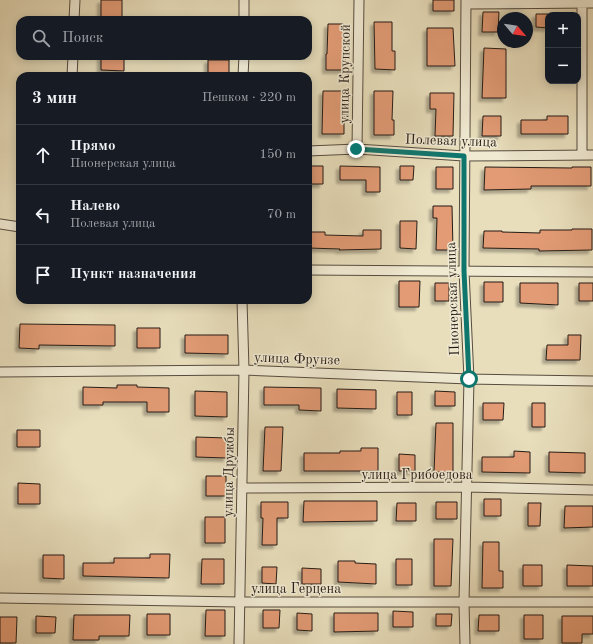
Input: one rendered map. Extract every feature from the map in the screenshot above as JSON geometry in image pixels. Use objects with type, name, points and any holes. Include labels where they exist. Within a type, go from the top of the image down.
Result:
[{"type":"street","points":[[74,16],[75,0]]},
{"type":"street","points":[[244,0],[244,16]]},
{"type":"street","name":"улица Крупской","points":[[356,149],[359,0]]},
{"type":"street","points":[[582,1],[582,155]]},
{"type":"street","points":[[466,2],[582,1],[593,3]]},
{"type":"street","name":"Пионерская улица","points":[[465,644],[464,602],[469,379],[464,271],[466,2]]},
{"type":"street","points":[[72,72],[73,60]]},
{"type":"street","points":[[243,72],[244,60]]},
{"type":"street","name":"Полевая улица","points":[[312,151],[356,149],[464,156],[593,155]]},
{"type":"street","points":[[0,224],[16,226]]},
{"type":"street","points":[[312,270],[593,272]]},
{"type":"street","name":"улица Дружбы","points":[[239,644],[244,370],[242,304]]},
{"type":"street","name":"улица Фрунзе","points":[[0,372],[244,370],[469,379],[593,381]]},
{"type":"street","name":"улица Грибоедова","points":[[242,488],[466,487],[593,490]]},
{"type":"street","name":"улица Герцена","points":[[0,598],[240,602],[593,602]]},
{"type":"building","points":[[101,0],[122,0],[122,16],[101,16]]},
{"type":"building","points":[[433,0],[454,0],[454,11],[433,11]]},
{"type":"building","points":[[483,12],[497,12],[497,32],[482,32]]},
{"type":"building","points":[[536,14],[545,14],[545,28],[536,27]]},
{"type":"building","points":[[374,22],[392,22],[392,51],[395,51],[395,70],[375,69]]},
{"type":"building","points":[[328,24],[344,24],[345,70],[326,70]]},
{"type":"building","points":[[427,28],[453,28],[455,66],[427,66]]},
{"type":"building","points":[[484,48],[506,49],[506,98],[482,98]]},
{"type":"building","points":[[101,60],[124,60],[124,71],[101,70]]},
{"type":"building","points":[[208,60],[229,60],[229,72],[208,72]]},
{"type":"building","points":[[323,91],[344,91],[344,134],[322,134]]},
{"type":"building","points":[[374,91],[393,91],[392,120],[394,120],[394,135],[374,135]]},
{"type":"building","points":[[430,93],[454,93],[453,136],[435,136],[436,109],[430,109]]},
{"type":"building","points":[[483,116],[501,116],[501,136],[482,136]]},
{"type":"building","points":[[547,116],[568,116],[568,134],[521,134],[521,120],[547,120]]},
{"type":"building","points":[[312,166],[323,166],[323,184],[312,184]]},
{"type":"building","points":[[340,166],[380,167],[380,192],[366,192],[366,180],[340,180]]},
{"type":"building","points":[[400,166],[414,166],[413,180],[400,180]]},
{"type":"building","points":[[436,167],[453,167],[453,189],[436,189]]},
{"type":"building","points":[[485,167],[591,167],[591,186],[531,186],[531,189],[484,190]]},
{"type":"building","points":[[433,206],[452,206],[453,250],[436,250],[437,218],[433,218]]},
{"type":"building","points":[[400,221],[417,221],[416,249],[400,248]]},
{"type":"building","points":[[592,229],[592,250],[539,251],[539,249],[483,248],[484,231],[540,233],[540,230]]},
{"type":"building","points":[[363,230],[381,230],[381,249],[339,250],[340,249],[312,248],[312,232],[325,232],[325,235],[363,236]]},
{"type":"building","points":[[399,281],[420,281],[419,307],[399,307]]},
{"type":"building","points":[[484,282],[503,282],[503,302],[484,302]]},
{"type":"building","points":[[435,283],[449,283],[449,301],[435,301]]},
{"type":"building","points":[[520,283],[558,283],[558,305],[520,303]]},
{"type":"building","points":[[579,283],[593,283],[593,301],[579,301]]},
{"type":"building","points":[[20,324],[115,325],[115,346],[39,345],[39,349],[19,348]]},
{"type":"building","points":[[137,328],[160,328],[160,348],[137,348]]},
{"type":"building","points":[[185,335],[228,335],[228,354],[185,353]]},
{"type":"building","points":[[568,335],[581,335],[580,360],[546,360],[547,345],[568,345]]},
{"type":"building","points":[[117,385],[169,388],[169,412],[147,412],[147,402],[103,402],[103,405],[83,405],[83,387],[117,388]]},
{"type":"building","points":[[264,387],[321,388],[321,411],[299,410],[299,405],[264,405]]},
{"type":"building","points":[[337,389],[376,390],[376,409],[337,408]]},
{"type":"building","points":[[195,391],[227,392],[227,417],[195,416]]},
{"type":"building","points":[[435,391],[455,392],[455,406],[435,406]]},
{"type":"building","points":[[397,392],[412,392],[412,415],[397,415]]},
{"type":"building","points":[[483,403],[504,403],[503,420],[483,420]]},
{"type":"building","points":[[532,403],[545,403],[545,427],[532,427]]},
{"type":"building","points":[[436,423],[453,423],[453,472],[434,472]]},
{"type":"building","points":[[265,427],[283,427],[281,471],[263,471]]},
{"type":"building","points":[[17,430],[40,430],[40,447],[17,447]]},
{"type":"building","points":[[196,437],[227,438],[227,458],[196,457]]},
{"type":"building","points":[[361,448],[378,448],[378,471],[304,471],[304,453],[340,453],[340,451],[361,451]]},
{"type":"building","points":[[514,451],[530,452],[530,473],[482,472],[482,457],[514,457]]},
{"type":"building","points":[[549,452],[585,453],[585,473],[549,472]]},
{"type":"building","points":[[399,454],[415,455],[415,471],[399,471]]},
{"type":"building","points":[[206,476],[226,476],[226,496],[206,496]]},
{"type":"building","points":[[18,483],[40,484],[40,504],[18,504]]},
{"type":"building","points":[[484,499],[501,499],[501,516],[484,516]]},
{"type":"building","points":[[304,501],[377,501],[377,521],[303,522]]},
{"type":"building","points":[[261,502],[288,502],[288,518],[277,518],[277,545],[262,545],[263,518],[261,518]]},
{"type":"building","points":[[436,502],[457,502],[457,519],[436,519]]},
{"type":"building","points":[[397,503],[416,503],[416,521],[396,521]]},
{"type":"building","points":[[528,503],[541,503],[540,526],[528,526]]},
{"type":"building","points":[[565,506],[593,506],[593,527],[564,528]]},
{"type":"building","points":[[205,517],[225,517],[225,543],[205,543]]},
{"type":"building","points":[[434,539],[453,539],[451,586],[434,586]]},
{"type":"building","points":[[483,542],[499,542],[499,571],[503,571],[503,588],[482,588]]},
{"type":"building","points":[[150,554],[170,554],[169,578],[83,576],[83,563],[114,563],[114,558],[150,558]]},
{"type":"building","points":[[43,555],[64,555],[64,579],[43,578]]},
{"type":"building","points":[[202,559],[224,559],[224,584],[201,584]]},
{"type":"building","points":[[396,559],[412,559],[412,585],[396,585]]},
{"type":"building","points":[[338,561],[355,561],[355,563],[376,564],[376,584],[338,582]]},
{"type":"building","points":[[523,565],[542,565],[542,586],[523,586]]},
{"type":"building","points":[[567,565],[593,566],[593,586],[567,586]]},
{"type":"building","points":[[262,567],[277,567],[276,584],[262,583]]},
{"type":"building","points":[[302,568],[321,569],[321,584],[302,584]]},
{"type":"building","points":[[206,610],[225,610],[225,636],[205,636]]},
{"type":"building","points":[[263,610],[280,610],[279,628],[263,628]]},
{"type":"building","points":[[393,611],[413,612],[413,627],[393,627]]},
{"type":"building","points":[[297,613],[312,614],[312,631],[297,630]]},
{"type":"building","points":[[334,613],[378,613],[378,631],[334,632]]},
{"type":"building","points":[[147,614],[170,614],[170,635],[147,635]]},
{"type":"building","points":[[436,614],[452,614],[451,626],[436,626]]},
{"type":"building","points":[[74,615],[130,615],[129,636],[99,636],[99,640],[73,640]]},
{"type":"building","points":[[479,615],[499,615],[499,631],[478,631]]},
{"type":"building","points":[[524,615],[543,615],[543,639],[524,639]]},
{"type":"building","points":[[36,616],[56,617],[55,633],[36,633]]},
{"type":"building","points":[[562,616],[593,616],[593,634],[582,634],[582,643],[562,643]]},
{"type":"building","points":[[0,617],[17,617],[16,643],[0,643]]},
{"type":"route","points":[[356,149],[464,156],[464,271],[469,379]]}]
